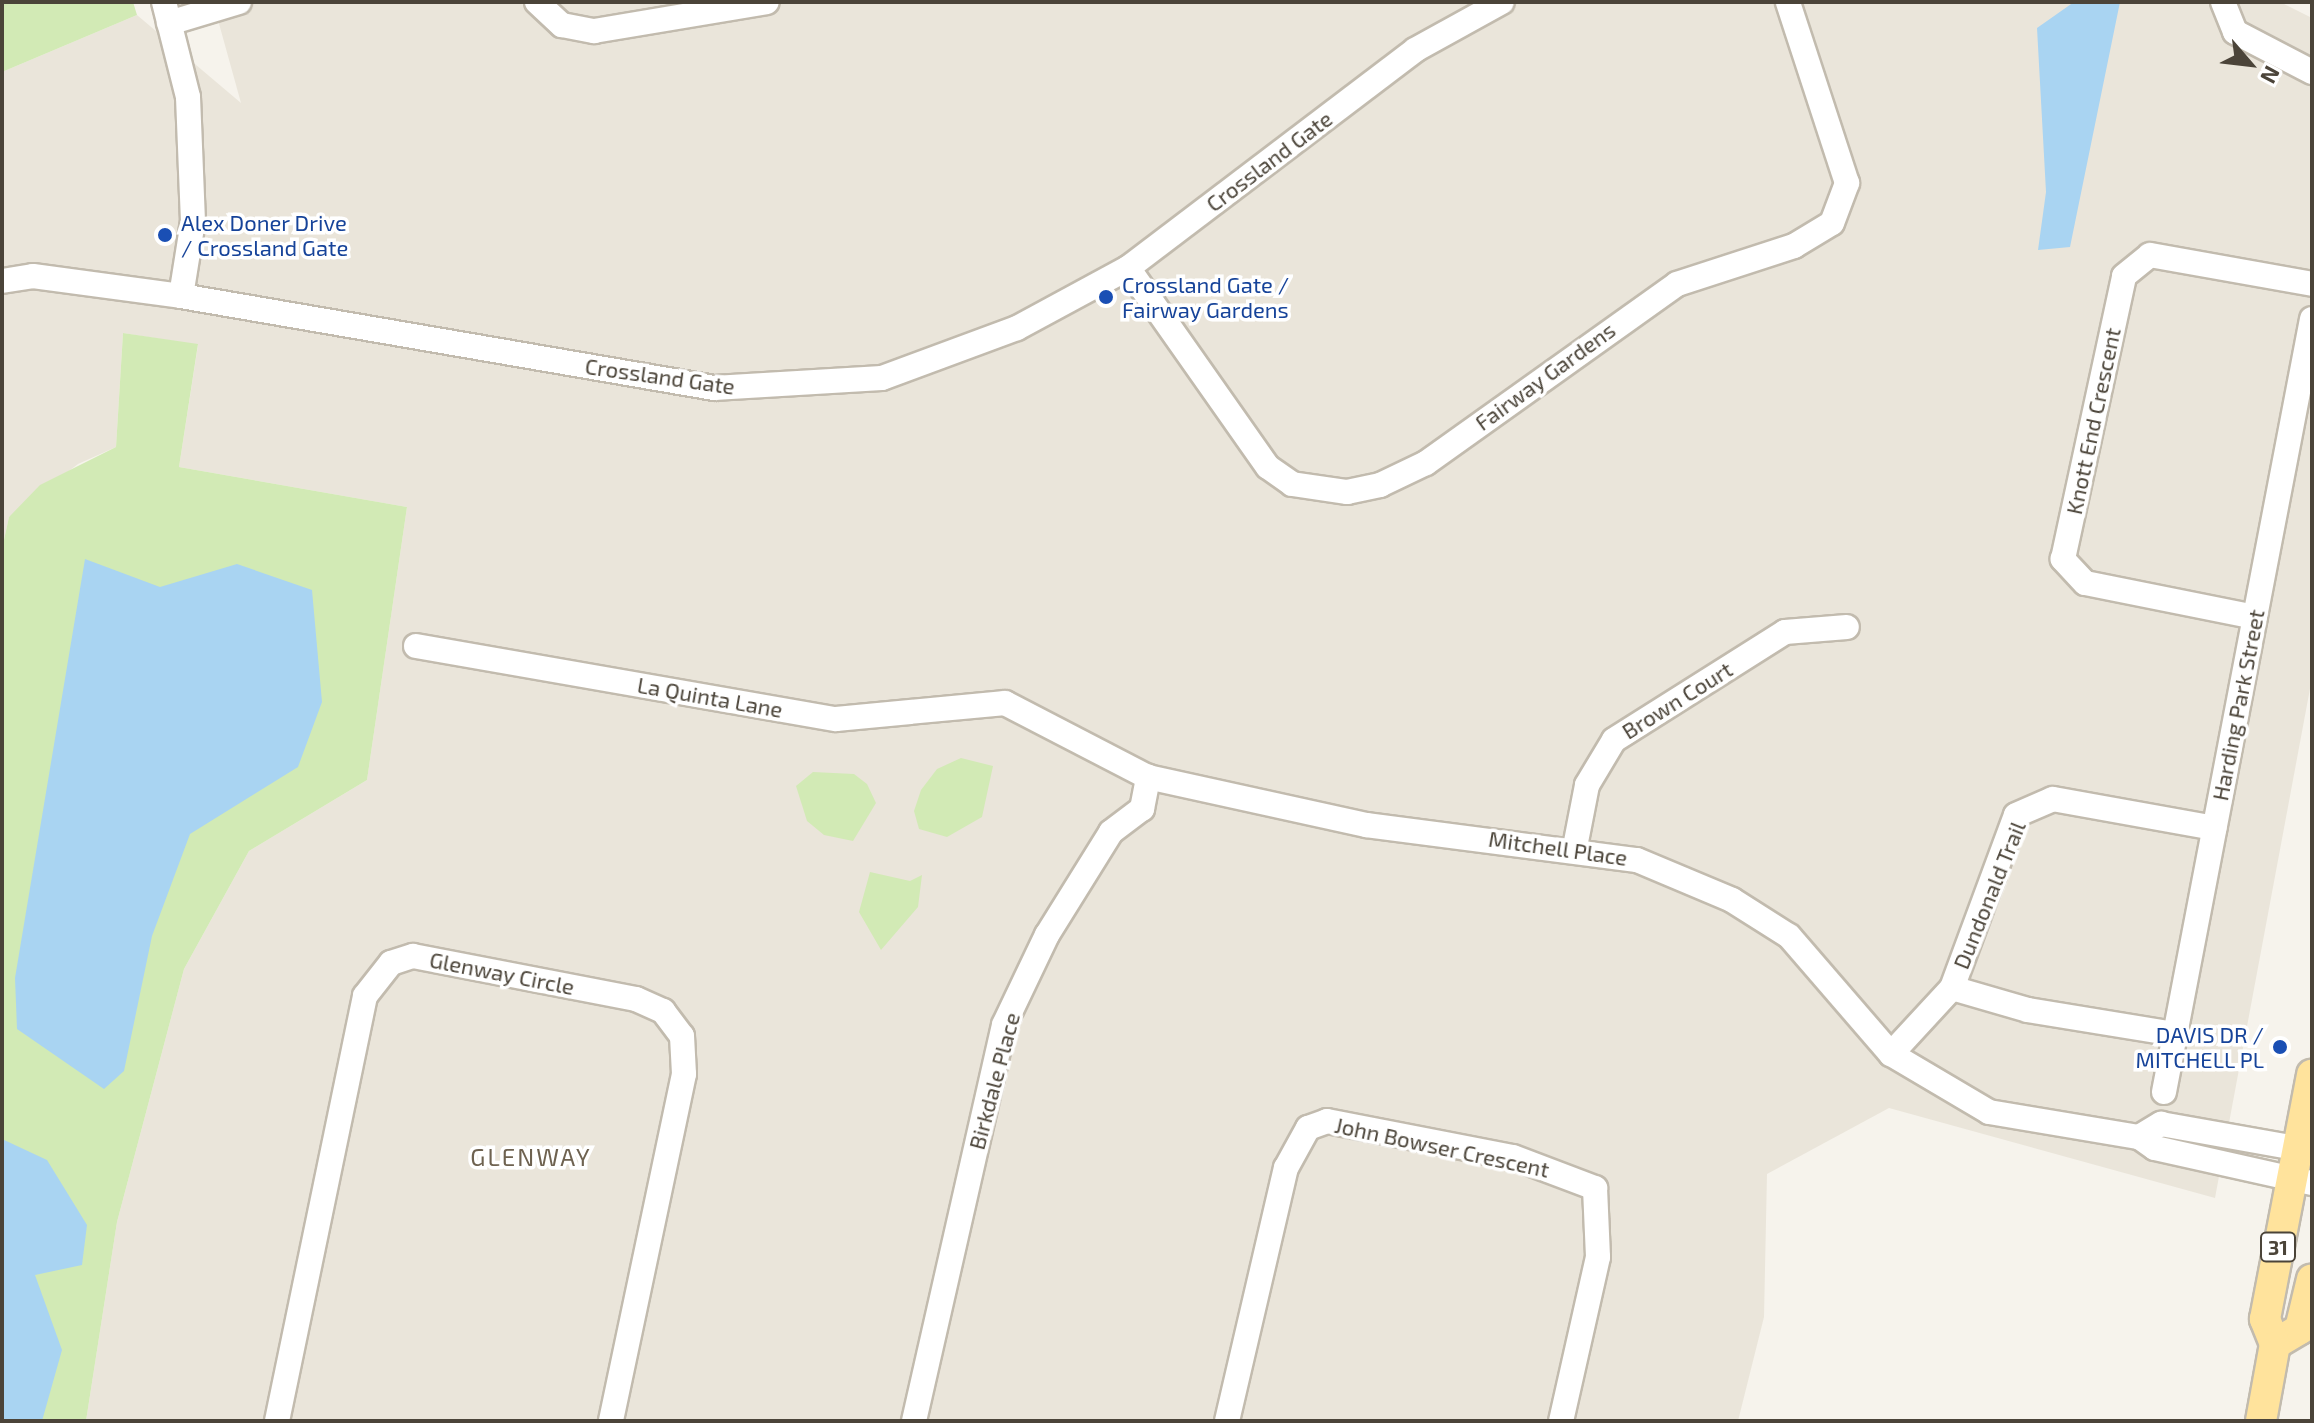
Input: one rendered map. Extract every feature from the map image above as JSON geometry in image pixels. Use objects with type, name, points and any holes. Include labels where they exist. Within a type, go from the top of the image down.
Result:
[{"type":"main road","name":"31","points":[[2261,1421],[2275,1344],[2265,1319],[2303,1165],[2312,1074]]},
{"type":"main road","name":"31","points":[[2275,1344],[2300,1329],[2312,1279]]},
{"type":"street","points":[[181,296],[193,221],[188,97],[166,13],[239,2]]},
{"type":"street","points":[[537,2],[562,25],[594,31],[767,2]]},
{"type":"street","name":"Crossland Gate","points":[[2,281],[33,276],[181,296],[714,388],[806,388],[943,361],[1128,268],[1415,50],[1502,2]]},
{"type":"street","name":"Fairway Gardens","points":[[1128,268],[1268,467],[1306,486],[1347,492],[1380,485],[1426,463],[1677,284],[1794,246],[1832,223],[1847,183],[1788,2]]},
{"type":"street","points":[[2223,2],[2235,32],[2312,72]]},
{"type":"street","name":"Knott End Crescent","points":[[2255,617],[2085,583],[2063,559],[2124,276],[2150,255],[2312,284]]},
{"type":"street","name":"Harding Park Street","points":[[2164,1092],[2312,319]]},
{"type":"street","name":"Brown Court","points":[[1575,847],[1587,785],[1614,740],[1785,632],[1847,627]]},
{"type":"street","name":"La Quinta Lane","points":[[416,646],[836,719],[1005,703]]},
{"type":"street","name":"Mitchell Place","points":[[1005,703],[1148,777],[1366,825],[1575,847],[1637,860],[1732,900],[1789,936],[1891,1054],[1989,1112],[2139,1137],[2161,1124],[2303,1165]]},
{"type":"street","name":"Birkdale Place","points":[[914,1421],[1004,1025],[1047,935],[1111,832],[1142,809],[1148,777]]},
{"type":"street","name":"Dundonald Trail","points":[[1891,1054],[1952,988],[2016,815],[2053,799],[2214,828]]},
{"type":"street","name":"Glenway Circle","points":[[277,1421],[365,996],[391,963],[413,956],[636,999],[663,1011],[682,1036],[684,1074],[611,1421]]},
{"type":"street","points":[[1952,988],[2028,1010],[2175,1034]]},
{"type":"street","name":"John Bowser Crescent","points":[[1227,1421],[1286,1168],[1308,1128],[1327,1121],[1513,1157],[1595,1188],[1598,1257],[1561,1421]]},
{"type":"shaded area","points":[[213,2],[2280,2],[2312,18],[2312,678],[2215,1198],[1889,1108],[1767,1174],[1764,1317],[1738,1421],[86,1421],[117,1222],[184,969],[249,851],[367,780],[407,507],[179,467],[198,345],[123,333],[116,447],[78,464],[9,517],[2,549],[2,72],[137,15],[241,103]]},
{"type":"green space","points":[[2,2],[133,2],[137,15],[2,72]]},
{"type":"green space","points":[[123,333],[198,344],[179,467],[407,507],[367,780],[249,851],[184,969],[117,1222],[86,1421],[2,1421],[2,549],[9,517],[40,485],[116,447]]},
{"type":"green space","points":[[961,758],[993,766],[982,817],[947,837],[919,829],[914,811],[921,790],[937,769]]},
{"type":"green space","points":[[813,772],[854,774],[867,784],[876,803],[853,841],[824,835],[807,821],[796,786]]},
{"type":"green space","points":[[870,872],[910,881],[922,875],[918,907],[881,950],[859,912]]},
{"type":"water","points":[[2074,2],[2120,2],[2070,247],[2038,250],[2046,192],[2037,28]]},
{"type":"water","points":[[85,559],[160,587],[237,564],[312,590],[322,702],[298,767],[190,834],[152,936],[124,1071],[104,1089],[17,1029],[15,978]]},
{"type":"water","points":[[2,1139],[47,1160],[87,1225],[82,1265],[35,1275],[62,1350],[42,1421],[2,1421]]},
{"type":"place","name":"Alex Doner Drive / Crossland Gate","points":[[165,235]]},
{"type":"place","name":"Crossland Gate / Fairway Gardens","points":[[1106,297]]},
{"type":"place","name":"DAVIS DR / MITCHELL PL","points":[[2280,1047]]},
{"type":"district","name":"GLENWAY","points":[[531,1157]]}]
